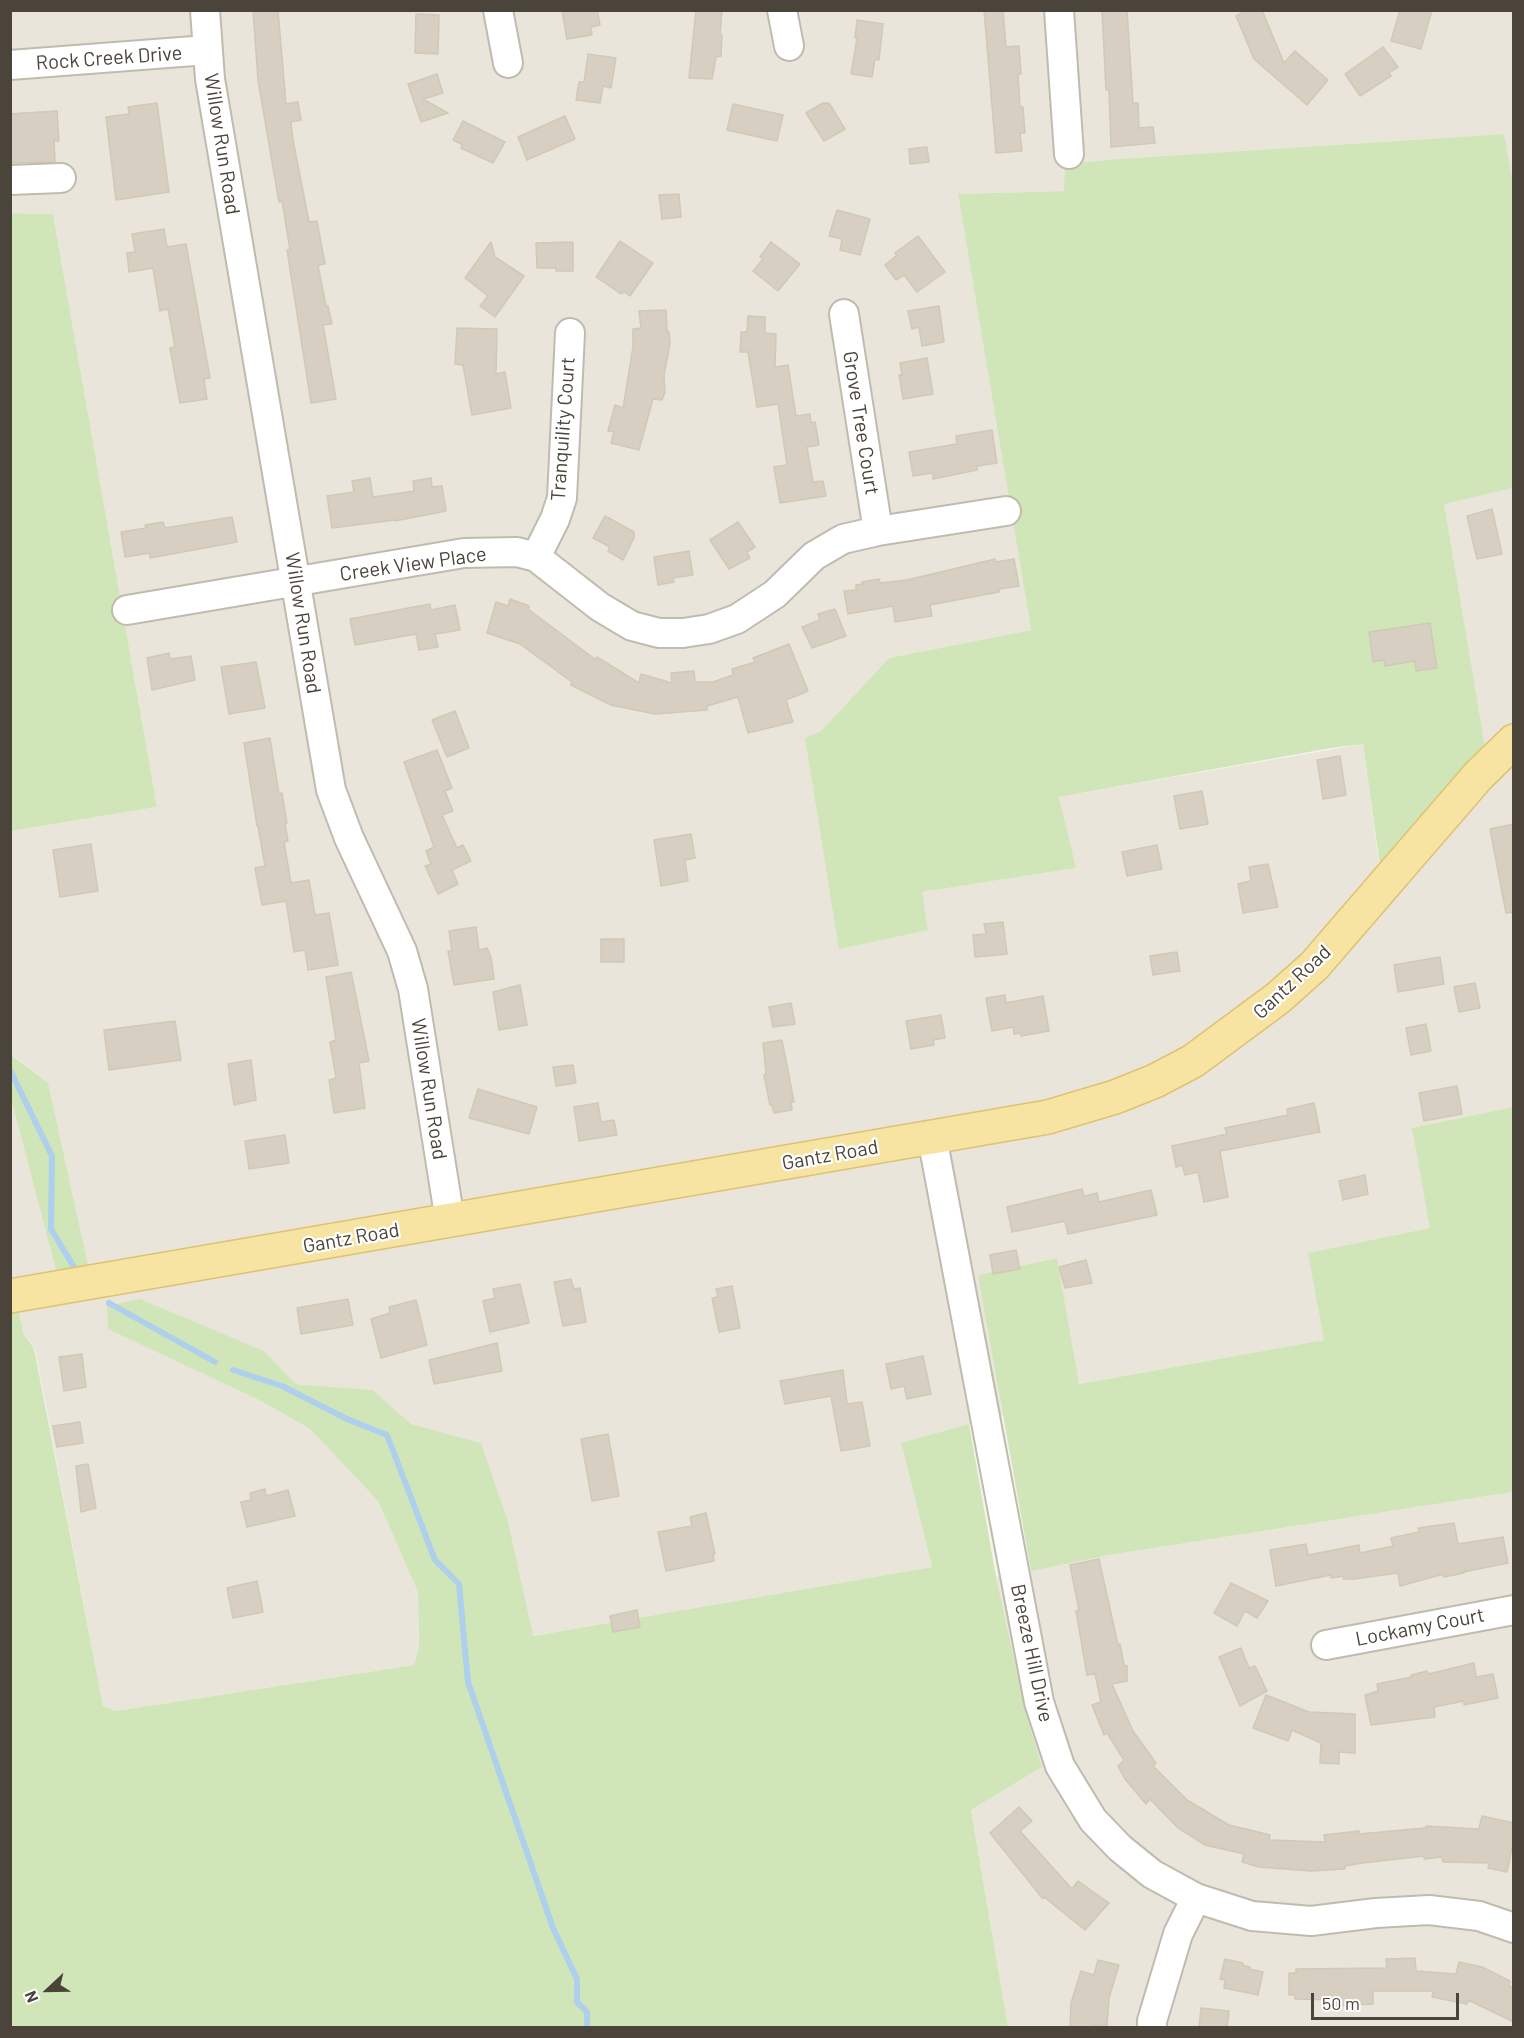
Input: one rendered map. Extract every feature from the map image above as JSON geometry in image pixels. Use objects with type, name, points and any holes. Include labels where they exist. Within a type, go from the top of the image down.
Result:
[{"type":"main road","name":"Gantz Road","points":[[10,1296],[1048,1117],[1082,1108],[1155,1081],[1193,1061],[1260,1014],[1314,966],[1478,776],[1514,741]]},
{"type":"street","name":"Willow Run Road","points":[[205,10],[210,79],[331,790],[349,838],[402,951],[413,989],[450,1221]]},
{"type":"street","points":[[498,10],[508,63]]},
{"type":"street","points":[[782,10],[789,46]]},
{"type":"street","points":[[1059,10],[1068,154]]},
{"type":"street","name":"Rock Creek Drive","points":[[10,65],[207,50]]},
{"type":"street","points":[[10,180],[61,178]]},
{"type":"street","name":"Grove Tree Court","points":[[844,314],[879,531]]},
{"type":"street","name":"Tranquility Court","points":[[536,556],[555,519],[561,498],[570,333]]},
{"type":"street","points":[[536,556],[600,607],[632,627],[658,633],[683,633],[737,619],[775,594],[814,556],[843,539],[1006,511]]},
{"type":"street","name":"Creek View Place","points":[[127,610],[464,553],[517,552],[536,556]]},
{"type":"street","name":"Breeze Hill Drive","points":[[932,1137],[1039,1702],[1060,1766],[1093,1820],[1120,1848],[1152,1874],[1196,1898],[1251,1916],[1311,1921],[1376,1913],[1429,1910],[1479,1917],[1514,1928]]},
{"type":"street","name":"Lockamy Court","points":[[1326,1645],[1514,1610]]},
{"type":"street","points":[[1152,2028],[1152,2021],[1178,1934],[1196,1898]]},
{"type":"shaded area","points":[[11,11],[1513,11],[1513,190],[1504,134],[1065,164],[1065,191],[958,194],[1031,630],[889,658],[821,731],[922,892],[1075,868],[1059,797],[1363,744],[1380,872],[1486,753],[1443,503],[1513,488],[1513,1107],[1413,1128],[1431,1228],[1309,1253],[1325,1340],[1078,1384],[1057,1258],[979,1275],[1003,1416],[901,1444],[932,1567],[532,1636],[508,1521],[480,1443],[411,1424],[373,1390],[296,1384],[264,1351],[107,1306],[109,1329],[261,1401],[310,1429],[378,1501],[418,1592],[419,1647],[414,1665],[116,1711],[103,1706],[35,1348],[24,1335],[17,1306],[11,1307],[10,1098],[48,1083],[11,1054],[11,831],[157,807],[53,214],[11,213]]},
{"type":"shaded area","points":[[1513,1492],[1513,2027],[1008,2027],[971,1810],[1042,1767],[1026,1713],[996,1577],[1109,1555]]},
{"type":"green space","points":[[1504,134],[1514,190],[1513,488],[1444,504],[1486,753],[1381,873],[1363,744],[1331,748],[1059,797],[1076,868],[922,892],[928,930],[839,949],[805,738],[821,731],[889,658],[1031,630],[958,194],[1064,191],[1065,164]]},
{"type":"green space","points":[[11,213],[53,214],[157,807],[11,831]]},
{"type":"green space","points":[[10,1054],[48,1083],[88,1266],[56,1270],[11,1098]]},
{"type":"green space","points":[[1513,1107],[1513,1492],[1109,1555],[1031,1571],[978,1275],[1057,1258],[1079,1384],[1324,1340],[1308,1253],[1430,1228],[1412,1128]]},
{"type":"green space","points":[[140,1299],[264,1351],[296,1384],[373,1390],[411,1424],[481,1443],[508,1521],[533,1636],[932,1567],[901,1443],[969,1424],[996,1577],[1026,1713],[1042,1767],[971,1810],[1008,2027],[11,2028],[11,1307],[17,1305],[24,1335],[34,1348],[103,1706],[116,1711],[414,1665],[419,1647],[418,1592],[378,1501],[310,1429],[261,1401],[108,1329],[107,1306]]},
{"type":"building","points":[[253,10],[278,10],[286,104],[298,102],[301,120],[291,122],[293,140],[309,222],[317,221],[325,264],[318,265],[332,324],[323,325],[336,399],[311,403],[287,250],[290,250],[282,201],[279,202],[258,80]]},
{"type":"building","points":[[562,10],[597,10],[600,25],[591,27],[592,35],[567,39]]},
{"type":"building","points":[[696,10],[722,10],[721,56],[716,57],[712,79],[689,78]]},
{"type":"building","points":[[984,10],[1003,10],[1006,47],[1019,46],[1020,107],[1023,107],[1025,133],[1020,133],[1022,151],[996,153]]},
{"type":"building","points":[[1102,10],[1127,10],[1133,103],[1138,103],[1139,128],[1153,127],[1155,143],[1111,147]]},
{"type":"building","points":[[1247,10],[1262,10],[1284,63],[1295,51],[1328,80],[1307,105],[1254,59],[1236,16]]},
{"type":"building","points":[[1400,10],[1432,10],[1421,49],[1391,41]]},
{"type":"building","points":[[416,14],[439,15],[438,54],[415,53]]},
{"type":"building","points":[[857,20],[883,24],[879,60],[875,59],[872,77],[851,74],[857,38],[855,38]]},
{"type":"building","points":[[1383,47],[1398,67],[1389,73],[1391,76],[1360,96],[1345,74]]},
{"type":"building","points":[[588,54],[616,58],[611,88],[603,86],[600,103],[576,100],[579,82],[584,82]]},
{"type":"building","points":[[437,74],[443,93],[423,99],[448,113],[421,122],[408,84]]},
{"type":"building","points":[[157,103],[169,192],[116,200],[106,117],[129,114],[128,107]]},
{"type":"building","points":[[823,103],[829,103],[845,129],[824,141],[806,113]]},
{"type":"building","points":[[733,104],[783,115],[777,141],[727,130]]},
{"type":"building","points":[[57,111],[59,141],[54,141],[55,162],[10,163],[10,114]]},
{"type":"building","points":[[565,116],[575,139],[527,160],[518,137]]},
{"type":"building","points":[[463,121],[505,142],[493,163],[461,148],[463,145],[453,140]]},
{"type":"building","points":[[927,147],[929,162],[910,164],[909,149]]},
{"type":"building","points":[[679,194],[681,217],[662,219],[659,195]]},
{"type":"building","points":[[837,210],[870,219],[860,255],[840,250],[842,239],[829,236]]},
{"type":"building","points":[[164,229],[167,247],[186,244],[210,378],[204,379],[207,399],[180,403],[170,348],[175,347],[168,309],[160,311],[153,268],[129,272],[127,253],[135,252],[132,234]]},
{"type":"building","points":[[918,236],[945,272],[917,292],[904,275],[896,280],[885,265],[897,255],[895,253]]},
{"type":"building","points":[[620,241],[653,263],[630,296],[624,292],[621,294],[596,277]]},
{"type":"building","points":[[491,242],[495,257],[524,276],[495,317],[480,306],[488,296],[465,278]]},
{"type":"building","points":[[573,242],[573,271],[537,268],[536,243]]},
{"type":"building","points":[[771,242],[800,264],[778,291],[753,271],[763,259],[760,257]]},
{"type":"building","points":[[939,306],[944,342],[922,346],[919,327],[912,329],[908,311]]},
{"type":"building","points":[[666,310],[670,344],[664,375],[665,392],[662,400],[653,399],[639,450],[611,443],[614,432],[608,431],[615,405],[623,408],[633,347],[633,329],[641,328],[639,311]]},
{"type":"building","points":[[748,316],[765,317],[765,333],[776,334],[775,367],[788,365],[796,416],[810,414],[811,423],[815,422],[819,445],[807,447],[813,482],[823,481],[826,496],[780,503],[774,467],[787,465],[778,404],[757,407],[748,352],[740,352],[741,332],[747,332]]},
{"type":"building","points":[[457,328],[497,329],[496,374],[505,372],[511,408],[472,415],[463,365],[455,364]]},
{"type":"building","points":[[927,358],[933,394],[903,399],[899,375],[902,375],[900,363]]},
{"type":"building","points":[[992,430],[997,463],[977,466],[977,470],[933,479],[933,473],[913,476],[909,452],[957,444],[956,436]]},
{"type":"building","points":[[370,478],[373,497],[414,491],[413,481],[431,478],[432,487],[442,486],[446,511],[395,521],[332,528],[327,496],[354,492],[352,481]]},
{"type":"building","points":[[1492,509],[1502,554],[1477,559],[1467,516]]},
{"type":"building","points":[[605,516],[634,532],[634,538],[623,560],[608,551],[610,547],[593,538]]},
{"type":"building","points":[[232,517],[237,542],[150,558],[150,553],[125,557],[121,532],[146,528],[145,525],[163,522],[165,528]]},
{"type":"building","points":[[738,522],[755,547],[747,552],[750,558],[729,569],[710,540]]},
{"type":"building","points":[[689,551],[693,575],[673,578],[674,582],[658,585],[654,557]]},
{"type":"building","points":[[995,559],[996,562],[1014,559],[1019,586],[930,605],[932,616],[895,622],[893,606],[848,614],[844,591],[856,590],[856,585],[863,584],[862,582],[879,579],[880,583],[907,580]]},
{"type":"building","points":[[510,599],[529,606],[528,609],[596,660],[597,657],[639,683],[641,674],[672,683],[671,673],[694,671],[695,682],[713,682],[733,675],[732,669],[755,662],[753,658],[789,644],[808,691],[786,700],[793,722],[748,733],[738,697],[707,706],[707,710],[655,714],[611,705],[571,685],[572,682],[520,644],[487,633],[496,602],[508,606]]},
{"type":"building","points":[[430,604],[431,610],[455,605],[460,630],[435,634],[438,647],[419,650],[416,634],[355,645],[350,619]]},
{"type":"building","points":[[835,609],[846,636],[812,648],[802,627],[820,620],[818,614]]},
{"type":"building","points":[[1430,623],[1437,668],[1416,671],[1415,661],[1385,666],[1384,660],[1373,662],[1369,632]]},
{"type":"building","points":[[169,653],[170,659],[191,656],[195,680],[152,690],[147,658]]},
{"type":"building","points":[[256,662],[265,708],[229,714],[221,667]]},
{"type":"building","points":[[455,711],[469,748],[447,757],[432,720]]},
{"type":"building","points":[[270,738],[279,794],[282,793],[287,823],[285,823],[288,841],[284,842],[291,883],[309,880],[315,915],[329,913],[338,965],[308,970],[305,950],[294,952],[286,901],[262,905],[255,868],[265,866],[244,743]]},
{"type":"building","points":[[437,750],[452,788],[445,791],[453,811],[442,815],[457,848],[463,845],[471,861],[452,870],[458,884],[438,894],[425,866],[431,864],[426,851],[434,847],[404,762]]},
{"type":"building","points":[[1340,756],[1346,795],[1323,799],[1317,760]]},
{"type":"building","points":[[1202,791],[1208,824],[1180,829],[1174,796]]},
{"type":"building","points":[[1514,824],[1514,912],[1506,913],[1490,829]]},
{"type":"building","points":[[691,834],[695,858],[685,860],[688,881],[661,886],[654,840]]},
{"type":"building","points":[[91,844],[98,891],[60,897],[53,850]]},
{"type":"building","points":[[1157,845],[1162,869],[1127,876],[1122,852]]},
{"type":"building","points":[[1268,864],[1278,907],[1243,913],[1238,884],[1251,881],[1249,867]]},
{"type":"building","points":[[1003,922],[1007,954],[975,957],[973,935],[986,934],[984,924]]},
{"type":"building","points":[[476,927],[479,950],[487,948],[491,957],[494,979],[454,985],[448,951],[452,951],[449,931]]},
{"type":"building","points":[[601,939],[624,939],[624,962],[601,962]]},
{"type":"building","points":[[1177,952],[1180,971],[1153,975],[1150,956]]},
{"type":"building","points":[[1440,957],[1444,984],[1398,992],[1394,965]]},
{"type":"building","points":[[351,972],[369,1061],[359,1063],[365,1108],[334,1113],[329,1080],[336,1078],[330,1042],[336,1040],[326,977]]},
{"type":"building","points":[[1475,983],[1480,1008],[1459,1012],[1454,987]]},
{"type":"building","points":[[520,985],[527,1025],[499,1030],[493,992]]},
{"type":"building","points":[[1005,995],[1006,1003],[1043,996],[1049,1031],[1021,1036],[1021,1033],[1014,1034],[1013,1027],[992,1031],[986,998]]},
{"type":"building","points":[[791,1003],[795,1024],[773,1027],[769,1007]]},
{"type":"building","points":[[941,1015],[945,1038],[933,1040],[934,1045],[911,1049],[906,1021]]},
{"type":"building","points":[[175,1021],[181,1060],[109,1070],[104,1030]]},
{"type":"building","points":[[1426,1024],[1431,1051],[1411,1055],[1406,1028]]},
{"type":"building","points":[[782,1040],[794,1102],[791,1102],[792,1110],[774,1113],[770,1105],[764,1075],[766,1074],[763,1043]]},
{"type":"building","points":[[251,1060],[256,1100],[234,1105],[228,1064]]},
{"type":"building","points":[[573,1065],[576,1083],[556,1086],[553,1067]]},
{"type":"building","points":[[1457,1086],[1462,1114],[1424,1121],[1419,1093]]},
{"type":"building","points":[[478,1089],[537,1107],[529,1134],[469,1118]]},
{"type":"building","points":[[598,1103],[601,1122],[614,1120],[617,1135],[579,1141],[574,1107]]},
{"type":"building","points":[[1314,1103],[1320,1132],[1220,1151],[1228,1197],[1204,1202],[1198,1172],[1185,1175],[1182,1165],[1176,1167],[1172,1146],[1227,1134],[1225,1128],[1288,1115],[1287,1109]]},
{"type":"building","points":[[285,1135],[289,1163],[249,1169],[245,1141]]},
{"type":"building","points":[[1365,1175],[1368,1194],[1343,1200],[1339,1181]]},
{"type":"building","points":[[1082,1189],[1084,1196],[1097,1193],[1099,1202],[1151,1190],[1157,1215],[1068,1234],[1065,1221],[1012,1232],[1007,1207]]},
{"type":"building","points":[[1016,1250],[1020,1269],[993,1274],[990,1255]]},
{"type":"building","points":[[1086,1260],[1092,1283],[1065,1288],[1059,1267]]},
{"type":"building","points":[[571,1279],[574,1289],[580,1288],[586,1322],[563,1326],[554,1282]]},
{"type":"building","points":[[520,1284],[529,1323],[490,1332],[483,1301],[495,1298],[493,1289]]},
{"type":"building","points":[[732,1286],[740,1328],[719,1332],[712,1298],[718,1297],[716,1289]]},
{"type":"building","points":[[348,1299],[353,1325],[301,1334],[297,1308]]},
{"type":"building","points":[[416,1300],[427,1345],[381,1358],[371,1319],[390,1313],[389,1307]]},
{"type":"building","points":[[497,1343],[502,1371],[434,1384],[429,1360]]},
{"type":"building","points":[[82,1354],[86,1387],[64,1391],[59,1357]]},
{"type":"building","points":[[923,1356],[931,1394],[907,1399],[904,1386],[891,1389],[886,1364]]},
{"type":"building","points":[[843,1370],[847,1404],[862,1402],[870,1446],[841,1451],[831,1396],[785,1404],[780,1381]]},
{"type":"building","points":[[80,1422],[83,1443],[57,1447],[53,1426]]},
{"type":"building","points":[[608,1434],[619,1496],[592,1501],[581,1439]]},
{"type":"building","points":[[88,1464],[96,1508],[81,1512],[76,1466]]},
{"type":"building","points":[[265,1489],[266,1496],[288,1490],[295,1516],[247,1527],[241,1502],[251,1500],[250,1493]]},
{"type":"building","points":[[706,1513],[715,1554],[713,1554],[714,1561],[666,1571],[658,1532],[692,1526],[690,1517]]},
{"type":"building","points":[[1454,1523],[1458,1544],[1503,1537],[1508,1563],[1444,1577],[1444,1574],[1400,1586],[1398,1573],[1354,1579],[1343,1579],[1344,1576],[1331,1578],[1331,1575],[1276,1586],[1270,1550],[1306,1544],[1308,1555],[1359,1545],[1360,1553],[1393,1546],[1391,1538],[1419,1532],[1418,1528]]},
{"type":"building","points":[[1099,1559],[1118,1645],[1120,1644],[1124,1665],[1127,1666],[1127,1681],[1112,1684],[1133,1731],[1156,1763],[1153,1766],[1187,1800],[1229,1825],[1270,1835],[1269,1840],[1325,1842],[1324,1835],[1359,1831],[1359,1834],[1425,1828],[1426,1826],[1479,1829],[1482,1816],[1514,1823],[1514,1838],[1507,1872],[1488,1868],[1489,1863],[1443,1862],[1442,1857],[1424,1859],[1424,1856],[1362,1863],[1345,1866],[1345,1869],[1311,1871],[1259,1867],[1242,1862],[1244,1854],[1205,1845],[1177,1827],[1150,1799],[1146,1804],[1125,1779],[1118,1766],[1124,1760],[1107,1733],[1104,1735],[1092,1705],[1101,1702],[1095,1674],[1087,1675],[1076,1611],[1079,1610],[1070,1565]]},
{"type":"building","points":[[257,1581],[263,1612],[233,1618],[227,1588]]},
{"type":"building","points":[[1231,1583],[1268,1601],[1257,1618],[1245,1611],[1237,1626],[1214,1613]]},
{"type":"building","points":[[637,1610],[640,1627],[613,1632],[610,1616]]},
{"type":"building","points":[[1241,1648],[1249,1668],[1255,1666],[1267,1691],[1240,1706],[1219,1657]]},
{"type":"building","points":[[1474,1663],[1476,1677],[1493,1674],[1498,1698],[1464,1705],[1464,1701],[1434,1707],[1435,1717],[1371,1725],[1365,1695],[1378,1691],[1377,1684],[1412,1677],[1411,1675],[1427,1671],[1428,1674]]},
{"type":"building","points":[[1266,1695],[1309,1712],[1355,1714],[1355,1753],[1339,1752],[1339,1764],[1320,1763],[1321,1743],[1292,1730],[1288,1741],[1253,1728]]},
{"type":"building","points":[[1019,1807],[1032,1821],[1020,1831],[1072,1889],[1078,1881],[1109,1903],[1085,1930],[1044,1897],[1043,1899],[990,1833]]},
{"type":"building","points":[[1415,1958],[1416,1971],[1456,1974],[1459,1962],[1482,1967],[1510,1981],[1509,1986],[1514,1988],[1514,2022],[1468,2000],[1467,2004],[1432,1997],[1433,1991],[1373,1991],[1373,2004],[1337,2006],[1337,2000],[1295,1999],[1295,1995],[1289,1995],[1289,1973],[1296,1973],[1296,1969],[1387,1968],[1386,1959]]},
{"type":"building","points":[[1225,1959],[1243,1963],[1242,1965],[1250,1967],[1249,1969],[1263,1972],[1258,1995],[1224,1988],[1225,1980],[1220,1979]]},
{"type":"building","points":[[1098,1960],[1119,1965],[1109,1998],[1107,2025],[1094,2025],[1094,2028],[1070,2028],[1071,2003],[1081,1971],[1094,1975]]},
{"type":"building","points":[[1201,2008],[1229,2011],[1227,2028],[1199,2028]]},
{"type":"waterway","points":[[10,1070],[52,1156],[51,1229],[74,1267]]},
{"type":"waterway","points":[[109,1303],[215,1362]]},
{"type":"waterway","points":[[233,1370],[282,1386],[347,1419],[387,1435],[435,1560],[459,1584],[468,1682],[553,1928],[577,1979],[577,2002],[587,2012],[587,2028]]}]
